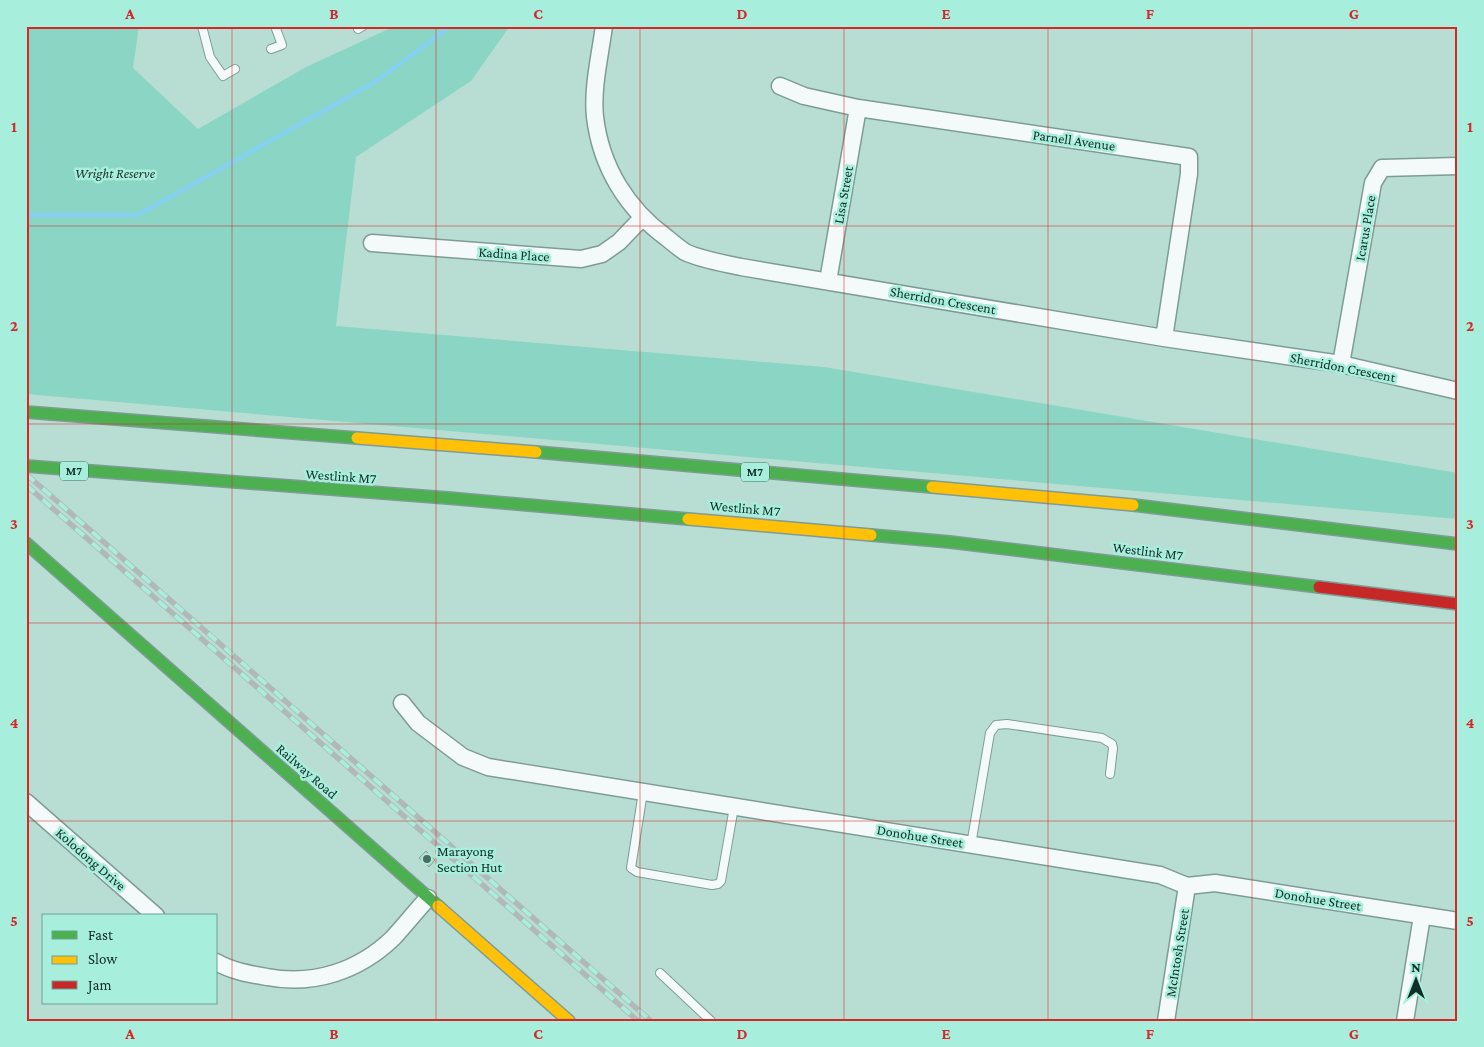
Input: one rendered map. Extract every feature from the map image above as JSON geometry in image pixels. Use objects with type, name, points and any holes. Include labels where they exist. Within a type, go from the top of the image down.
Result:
[{"type":"main road","name":"M7","points":[[26,412],[559,454],[1098,501],[1314,525],[1458,544]]},
{"type":"main road","name":"Westlink M7","points":[[26,466],[121,475],[458,499],[950,542],[1458,604]]},
{"type":"main road","name":"Railway Road","points":[[26,544],[568,1021]]},
{"type":"street","name":"Sherridon Crescent","points":[[604,26],[595,93],[595,116],[598,138],[605,160],[618,185],[642,218],[685,252],[708,260],[740,267],[1164,338],[1341,364],[1458,391]]},
{"type":"street","name":"Parnell Avenue","points":[[780,86],[804,96],[858,108],[1189,157],[1164,338]]},
{"type":"street","name":"Lisa Street","points":[[828,281],[858,108]]},
{"type":"street","name":"Icarus Place","points":[[1341,364],[1373,183],[1382,168],[1458,166]]},
{"type":"street","name":"Kadina Place","points":[[372,243],[581,259],[602,254],[619,242],[642,218]]},
{"type":"street","name":"Donohue Street","points":[[402,702],[418,723],[462,757],[488,767],[1160,875],[1187,886],[1215,883],[1458,922]]},
{"type":"street","name":"Kolodong Drive","points":[[26,802],[154,914]]},
{"type":"street","name":"McIntosh Street","points":[[1166,1021],[1187,886]]},
{"type":"street","points":[[218,963],[237,971],[279,979],[304,980],[326,976],[358,963],[379,949],[392,938],[428,898]]},
{"type":"street","points":[[1405,1021],[1422,916]]},
{"type":"lane","points":[[202,26],[210,57],[223,76],[235,69]]},
{"type":"lane","points":[[271,49],[282,45],[275,26]]},
{"type":"lane","points":[[971,844],[990,733],[996,725],[1007,724],[1102,738],[1112,744],[1113,748],[1110,774]]},
{"type":"lane","points":[[643,792],[631,868],[637,872],[703,883],[718,884],[721,881],[734,807]]},
{"type":"lane","points":[[660,973],[711,1021]]},
{"type":"green space","name":"Wright Reserve","points":[[26,26],[139,26],[133,68],[198,129],[306,67],[395,26],[510,26],[471,81],[356,157],[336,326],[824,367],[1458,473],[1458,519],[26,394]]},
{"type":"building","name":"Marayong Section Hut","points":[[426,851],[435,860],[429,867],[419,858]]},
{"type":"waterway","points":[[26,215],[138,215],[373,83],[438,36],[448,26]]},
{"type":"railway","points":[[26,474],[651,1021]]},
{"type":"railway","points":[[26,485],[638,1021]]},
{"type":"traffic: fast","points":[[26,412],[357,438]]},
{"type":"traffic: fast","points":[[536,452],[932,487]]},
{"type":"traffic: fast","points":[[26,466],[448,498],[688,519]]},
{"type":"traffic: fast","points":[[1133,505],[1458,544]]},
{"type":"traffic: fast","points":[[871,535],[950,542],[1319,587]]},
{"type":"traffic: fast","points":[[26,543],[438,906]]},
{"type":"traffic: slow","points":[[357,438],[536,452]]},
{"type":"traffic: slow","points":[[932,487],[1133,505]]},
{"type":"traffic: slow","points":[[688,519],[871,535]]},
{"type":"traffic: slow","points":[[438,906],[569,1021]]},
{"type":"traffic: jam","points":[[1319,587],[1458,604]]},
{"type":"place","name":"Marayong Section Hut","points":[[427,859]]}]
